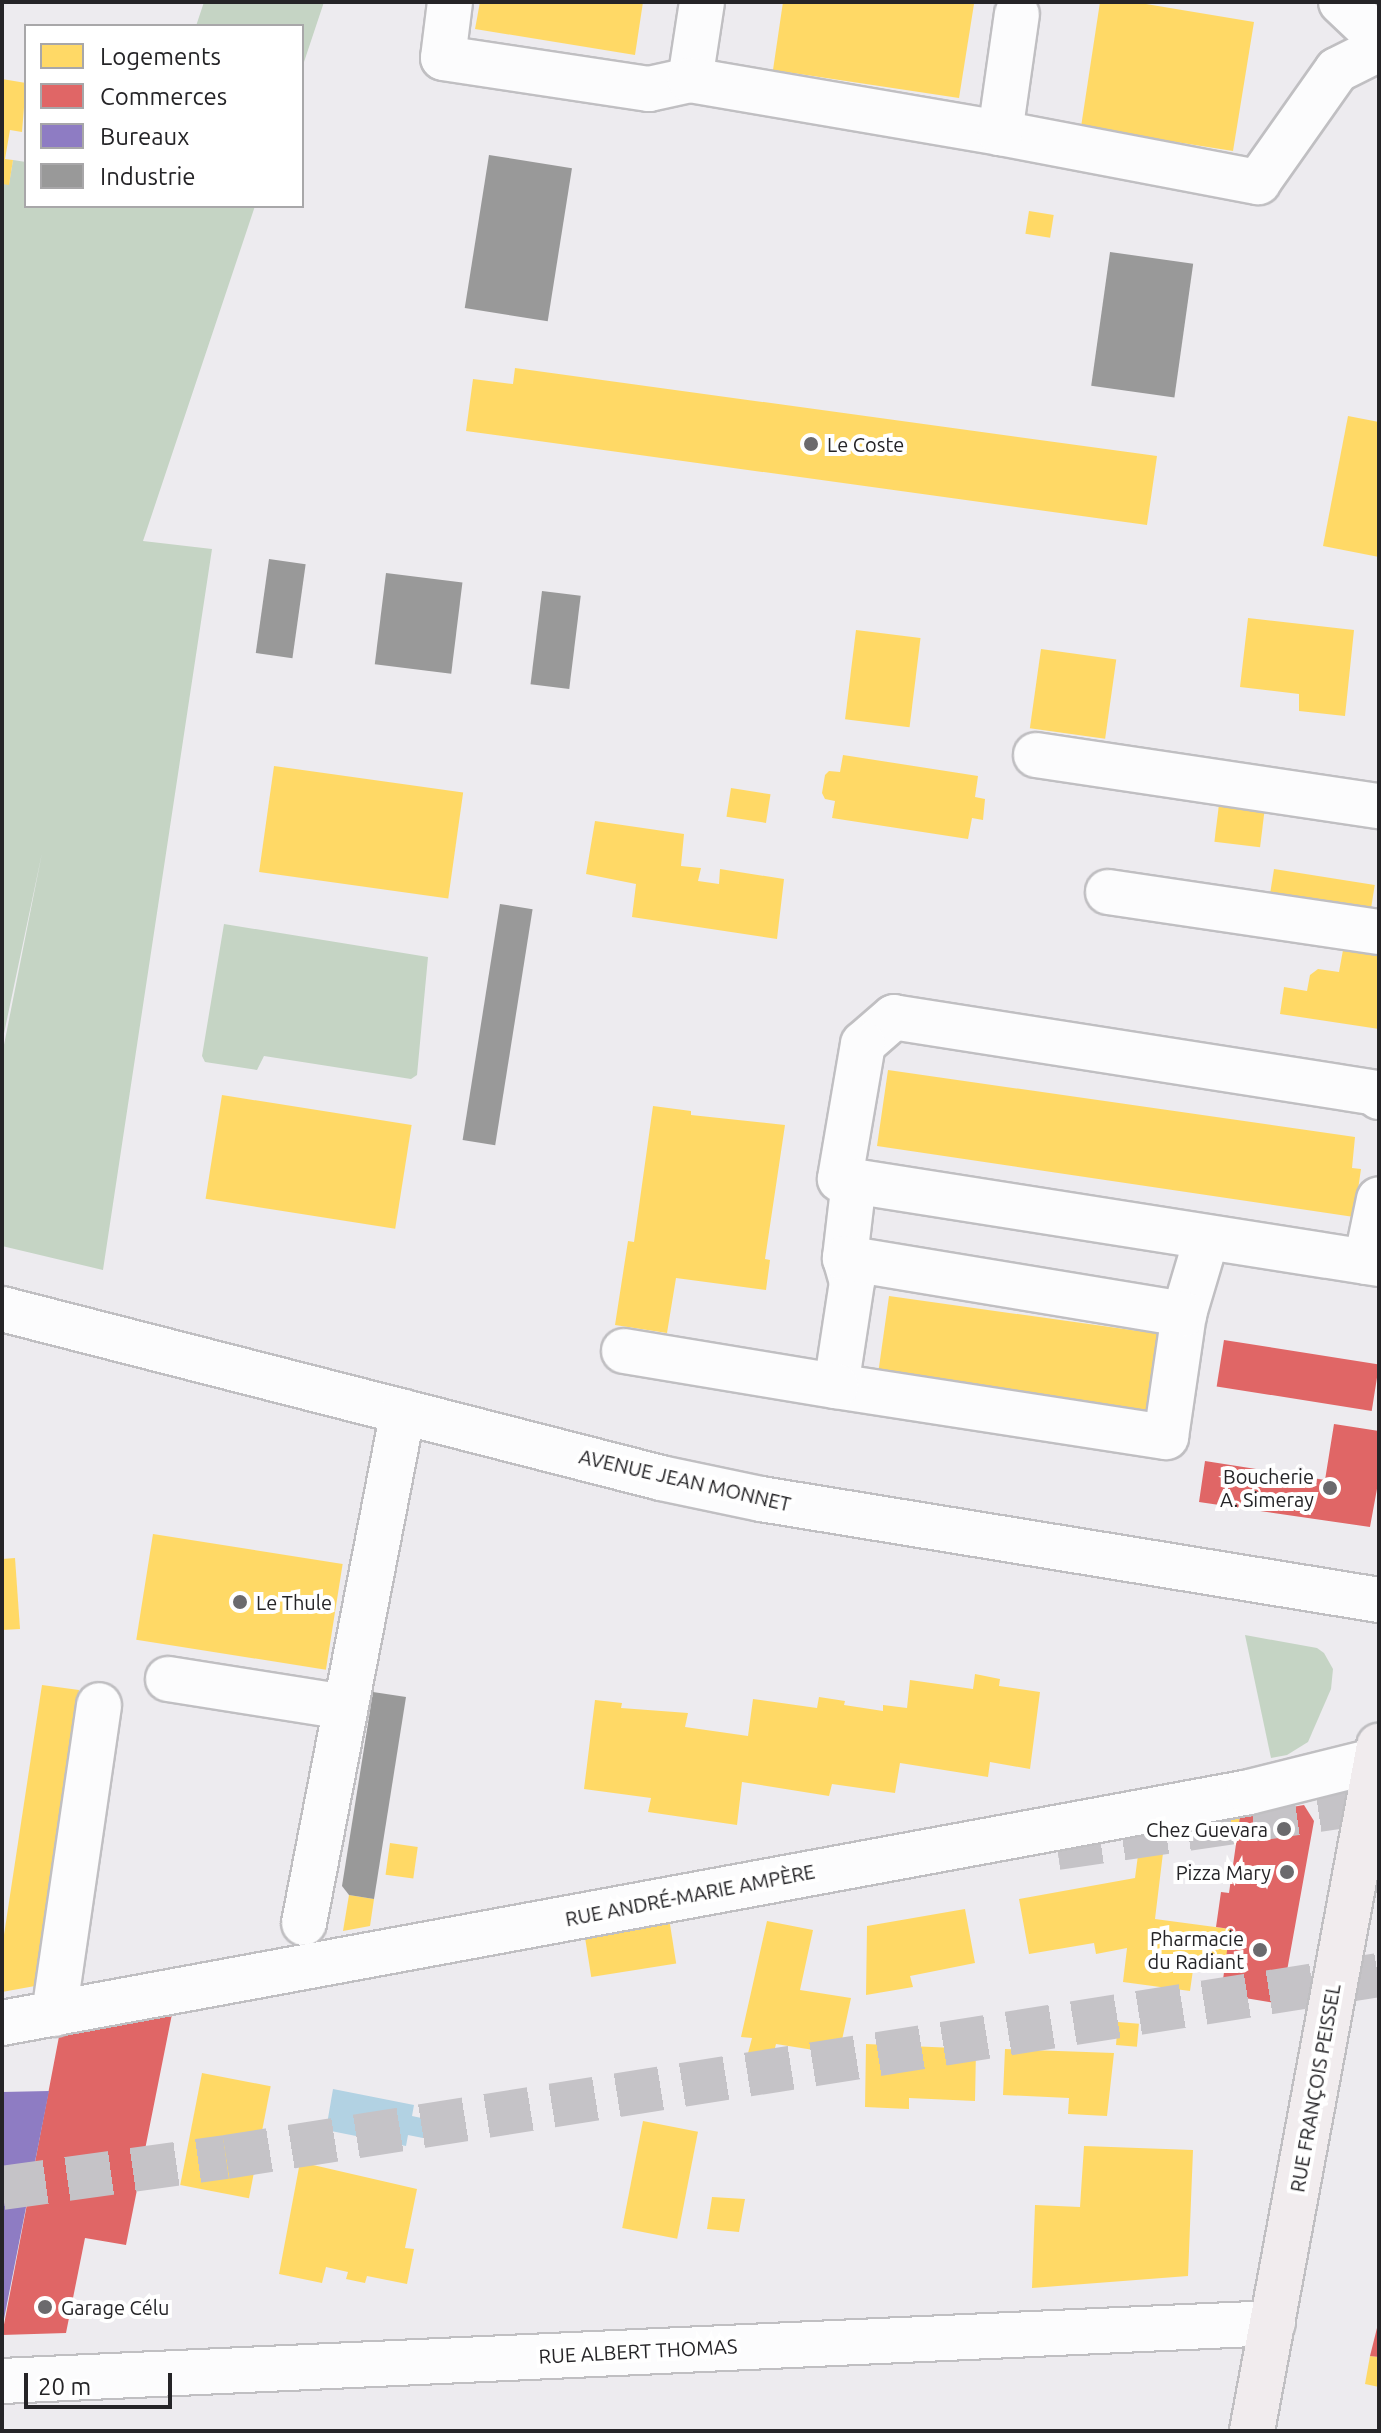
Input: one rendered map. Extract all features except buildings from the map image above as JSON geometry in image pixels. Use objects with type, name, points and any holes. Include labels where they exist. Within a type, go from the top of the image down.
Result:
[{"type":"main road","name":"RUE FRANÇOIS PEISSEL","points":[[1252,2431],[1378,1753]]},
{"type":"street","points":[[450,2],[443,58],[649,89],[690,80],[1000,133],[1258,182],[1337,70],[1379,49]]},
{"type":"street","points":[[690,80],[702,2]]},
{"type":"street","points":[[1341,2],[1379,38]]},
{"type":"street","points":[[1000,133],[1017,14]]},
{"type":"street","points":[[1036,755],[1379,806]]},
{"type":"street","points":[[1108,892],[1379,932]]},
{"type":"street","points":[[1379,1097],[1377,1093],[894,1017],[863,1044],[840,1179],[1372,1263],[1379,1199]]},
{"type":"street","points":[[836,1386],[852,1282],[845,1258],[854,1181]]},
{"type":"street","points":[[624,1351],[1166,1437],[1184,1314],[1207,1237]]},
{"type":"street","points":[[845,1258],[1184,1314]]},
{"type":"street","name":"AVENUE JEAN MONNET","points":[[2,1309],[661,1478],[761,1499],[1379,1600]]},
{"type":"street","points":[[304,1923],[403,1411]]},
{"type":"street","points":[[168,1679],[344,1707]]},
{"type":"street","points":[[54,2014],[99,1705]]},
{"type":"street","name":"RUE ANDRÉ-MARIE AMPÈRE","points":[[2,2023],[1249,1792],[1378,1753]]},
{"type":"street","name":"RUE ALBERT THOMAS","points":[[2,2381],[1273,2323]]},
{"type":"green space","points":[[204,2],[324,2],[304,62],[304,24],[197,24]]},
{"type":"green space","points":[[13,160],[24,162],[24,208],[254,208],[143,541],[212,549],[103,1270],[2,1246],[2,1055],[42,853],[2,1043],[2,184],[9,184]]},
{"type":"green space","points":[[224,924],[428,957],[417,1075],[411,1079],[264,1056],[257,1070],[205,1062],[202,1056]]},
{"type":"green space","points":[[1245,1635],[1317,1648],[1324,1653],[1333,1669],[1331,1689],[1308,1742],[1287,1755],[1271,1758]]},
{"type":"water","points":[[333,2089],[414,2105],[412,2116],[426,2119],[423,2138],[408,2135],[406,2146],[326,2130]]},
{"type":"tunnel","points":[[1057,1848],[1379,1801]]},
{"type":"tunnel","points":[[2,2188],[226,2157],[1379,1975]]},
{"type":"place","name":"Le Coste","points":[[811,444]]},
{"type":"place","name":"Boucherie A. Simeray","points":[[1330,1488]]},
{"type":"place","name":"Le Thule","points":[[240,1602]]},
{"type":"place","name":"Chez Guevara","points":[[1284,1829]]},
{"type":"place","name":"Pizza Mary","points":[[1287,1872]]},
{"type":"place","name":"Pharmacie du Radiant","points":[[1260,1950]]},
{"type":"place","name":"Garage Célu","points":[[45,2307]]}]
